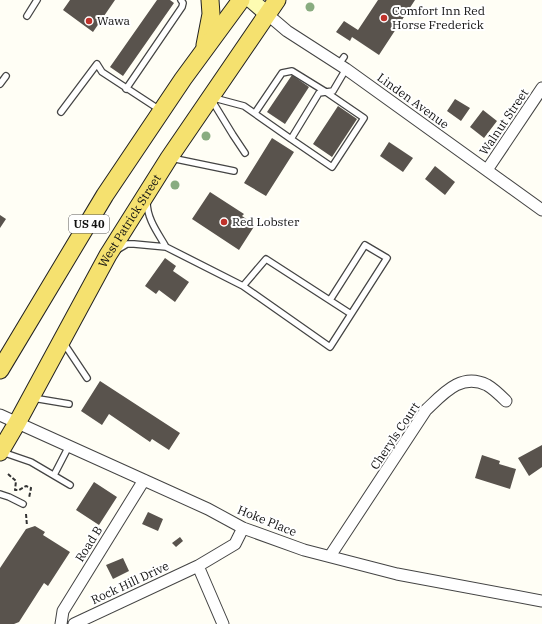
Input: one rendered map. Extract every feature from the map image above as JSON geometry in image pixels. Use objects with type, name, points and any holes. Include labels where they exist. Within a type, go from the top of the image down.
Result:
[{"type":"main road","points":[[203,52],[211,14],[210,0]]},
{"type":"main road","name":"US 40","points":[[0,370],[105,195],[203,52],[241,0]]},
{"type":"main road","points":[[251,0],[267,14]]},
{"type":"main road","name":"West Patrick Street","points":[[0,452],[18,422],[108,255],[169,158],[277,0]]},
{"type":"street","name":"Linden Avenue","points":[[267,14],[287,31],[343,63],[542,210]]},
{"type":"street","name":"Walnut Street","points":[[487,170],[542,88]]},
{"type":"street","name":"Cheryls Court","points":[[330,556],[426,410],[443,393],[460,382],[473,382],[487,385],[506,401]]},
{"type":"street","name":"Hoke Place","points":[[0,415],[208,509],[243,528],[304,550],[397,574],[542,601]]},
{"type":"street","name":"Road B","points":[[61,624],[63,611],[144,480]]},
{"type":"street","name":"Rock Hill Drive","points":[[74,624],[198,566],[235,544],[243,528]]},
{"type":"street","points":[[198,566],[223,624]]},
{"type":"lane","points":[[27,16],[38,0]]},
{"type":"lane","points":[[126,89],[182,7],[183,3],[181,0]]},
{"type":"lane","points":[[291,138],[319,93],[333,91],[343,63]]},
{"type":"lane","points":[[61,112],[97,64],[102,72],[162,111]]},
{"type":"lane","points":[[210,97],[244,106],[254,113],[291,138],[332,167],[364,118],[292,71],[282,72],[254,113]]},
{"type":"lane","points":[[0,84],[6,76]]},
{"type":"lane","points":[[210,97],[233,135],[246,153]]},
{"type":"lane","points":[[169,158],[234,171]]},
{"type":"lane","points":[[148,192],[147,208],[151,221],[166,246]]},
{"type":"lane","points":[[108,255],[127,244],[166,246],[242,286],[330,347],[387,258],[365,244],[330,300]]},
{"type":"lane","points":[[242,286],[266,259],[351,314]]},
{"type":"lane","points":[[62,340],[87,378]]},
{"type":"lane","points":[[31,398],[69,404]]},
{"type":"lane","points":[[54,475],[69,446]]},
{"type":"lane","points":[[0,452],[31,462],[70,485]]},
{"type":"lane","points":[[0,494],[9,496],[23,504]]},
{"type":"path","points":[[8,474],[16,481],[15,490],[19,490],[26,486],[31,488],[29,498]]},
{"type":"path","points":[[26,514],[28,526]]},
{"type":"building","name":"Wawa","points":[[70,0],[115,0],[93,32],[63,10]]},
{"type":"building","name":"Wawa","points":[[157,0],[170,0],[174,3],[123,76],[110,67]]},
{"type":"building","points":[[378,0],[415,0],[379,55],[352,37],[350,41],[336,32],[344,21],[358,30]]},
{"type":"building","points":[[292,75],[309,87],[285,124],[267,112]]},
{"type":"building","points":[[455,99],[470,108],[461,121],[447,111]]},
{"type":"building","points":[[338,106],[357,119],[332,157],[313,144]]},
{"type":"building","points":[[483,110],[497,121],[484,138],[470,127]]},
{"type":"building","points":[[272,138],[294,152],[266,196],[244,183]]},
{"type":"building","points":[[389,142],[413,158],[403,172],[380,156]]},
{"type":"building","points":[[435,166],[455,182],[445,195],[425,179]]},
{"type":"building","name":"Red Lobster","points":[[210,192],[244,214],[242,216],[255,225],[239,250],[192,219]]},
{"type":"building","points":[[0,215],[6,219],[0,228]]},
{"type":"building","points":[[165,258],[176,266],[173,271],[189,282],[175,302],[159,290],[156,294],[145,286]]},
{"type":"building","points":[[100,381],[180,433],[169,450],[152,439],[150,442],[109,414],[102,425],[81,411]]},
{"type":"building","points":[[542,445],[542,467],[529,476],[518,458]]},
{"type":"building","points":[[482,455],[500,461],[499,464],[516,469],[510,489],[475,478]]},
{"type":"building","points":[[94,482],[117,497],[99,525],[76,510]]},
{"type":"building","points":[[148,512],[163,519],[158,531],[142,524]]},
{"type":"building","points":[[35,526],[45,532],[43,535],[70,552],[48,586],[44,583],[19,622],[14,624],[0,624],[0,568],[26,529]]},
{"type":"building","points":[[180,537],[183,541],[176,547],[172,543]]},
{"type":"building","points":[[123,558],[129,571],[113,579],[106,565]]},
{"type":"place","name":"Comfort Inn Red Horse Frederick","points":[[384,18]]},
{"type":"place","name":"Wawa","points":[[89,21]]},
{"type":"place","name":"Red Lobster","points":[[224,222]]}]
